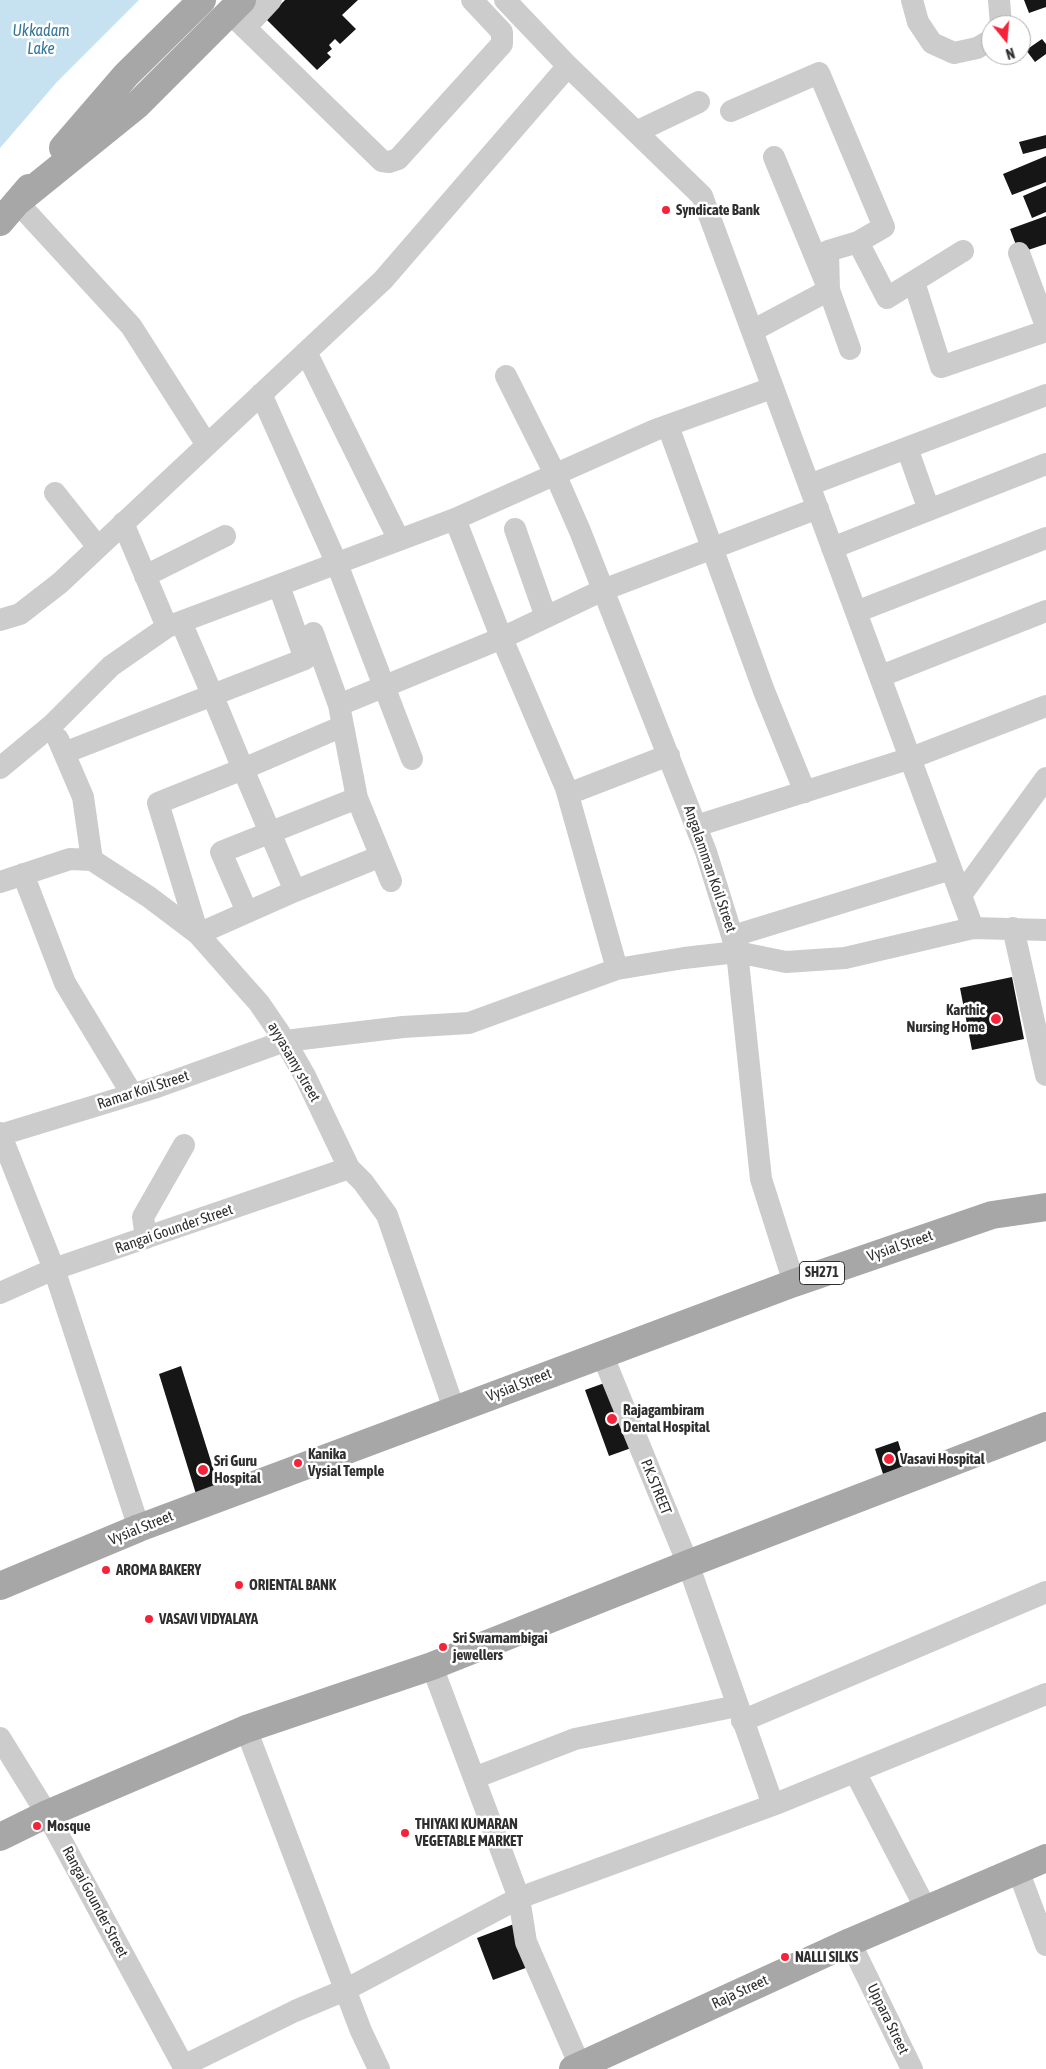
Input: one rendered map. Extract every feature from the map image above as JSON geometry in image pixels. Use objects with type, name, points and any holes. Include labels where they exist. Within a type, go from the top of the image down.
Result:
[{"type":"main road","points":[[9,212],[126,75],[202,0]]},
{"type":"main road","points":[[9,212],[137,105],[239,13]]},
{"type":"main road","name":"Vysial Street","points":[[0,1586],[139,1528],[794,1283],[992,1215],[1046,1207]]},
{"type":"main road","points":[[0,1837],[47,1814],[246,1729],[432,1666],[688,1564],[1046,1426]]},
{"type":"main road","name":"Raja Street","points":[[576,2067],[850,1942],[1046,1858]]},
{"type":"street","points":[[271,0],[239,13],[382,161],[389,162],[398,160],[502,44],[502,32],[472,0]]},
{"type":"street","points":[[505,0],[568,66],[702,196],[973,928]]},
{"type":"street","points":[[912,0],[918,22],[932,43],[954,52],[981,46]]},
{"type":"street","points":[[998,0],[1000,15]]},
{"type":"street","points":[[0,620],[20,614],[60,583],[383,280],[568,66]]},
{"type":"street","points":[[731,111],[819,73],[884,227],[858,242],[828,251],[829,290]]},
{"type":"street","points":[[636,132],[699,102]]},
{"type":"street","points":[[774,157],[829,290],[850,349]]},
{"type":"street","points":[[9,212],[131,326],[207,445]]},
{"type":"street","points":[[858,242],[887,298],[963,251]]},
{"type":"street","points":[[1019,254],[1046,326]]},
{"type":"street","points":[[914,282],[941,367],[1046,331]]},
{"type":"street","points":[[752,331],[829,290]]},
{"type":"street","points":[[306,352],[399,540]]},
{"type":"street","name":"Angalamman Koil Street","points":[[506,376],[555,474],[580,530],[696,826],[735,944],[761,1179],[794,1283]]},
{"type":"street","points":[[0,768],[52,725],[111,666],[174,625],[455,519],[668,426],[772,388]]},
{"type":"street","points":[[261,394],[337,564],[412,759]]},
{"type":"street","points":[[809,485],[1046,395]]},
{"type":"street","points":[[668,426],[764,691],[805,792]]},
{"type":"street","points":[[907,448],[929,510]]},
{"type":"street","points":[[832,548],[1046,464]]},
{"type":"street","points":[[55,493],[98,547]]},
{"type":"street","points":[[381,856],[295,891],[198,934],[158,803],[243,769],[341,715],[384,686],[502,638],[603,590],[818,508]]},
{"type":"street","points":[[455,519],[502,638],[568,794],[617,969]]},
{"type":"street","points":[[123,523],[145,576],[212,694],[295,891]]},
{"type":"street","points":[[515,530],[546,617]]},
{"type":"street","points":[[145,576],[224,536]]},
{"type":"street","points":[[856,612],[1046,538]]},
{"type":"street","points":[[64,753],[305,659],[279,586]]},
{"type":"street","points":[[880,676],[1046,611]]},
{"type":"street","points":[[313,632],[341,715],[357,798],[391,881]]},
{"type":"street","points":[[696,826],[911,758],[1046,706]]},
{"type":"street","points":[[0,882],[70,859],[92,860],[83,797],[52,725]]},
{"type":"street","points":[[568,794],[669,755]]},
{"type":"street","points":[[961,895],[1046,778]]},
{"type":"street","points":[[247,912],[222,852],[357,798]]},
{"type":"street","name":"ayyasamy street","points":[[92,860],[149,897],[198,934],[259,1003],[285,1041],[305,1076],[349,1168],[363,1182],[387,1215],[454,1409]]},
{"type":"street","points":[[735,944],[951,869]]},
{"type":"street","points":[[23,874],[65,983],[132,1094]]},
{"type":"street","points":[[735,944],[786,962],[845,958],[973,928],[1046,930]]},
{"type":"street","points":[[1013,928],[1046,1075]]},
{"type":"street","name":"Ramar Koil Street","points":[[0,1134],[132,1094],[285,1041],[403,1027],[470,1023],[617,969],[684,958],[735,944]]},
{"type":"street","points":[[0,1134],[54,1269],[139,1528]]},
{"type":"street","points":[[146,1238],[143,1217],[184,1144]]},
{"type":"street","name":"Rangai Gounder Street","points":[[0,1293],[54,1269],[349,1168]]},
{"type":"street","name":"P.K.STREET","points":[[602,1354],[688,1564],[773,1805]]},
{"type":"street","points":[[474,1778],[575,1739],[740,1714],[1046,1592]]},
{"type":"street","points":[[432,1666],[519,1898],[526,1942],[576,2067]]},
{"type":"street","points":[[184,2067],[295,2011],[345,1990],[519,1898],[773,1805],[1046,1694]]},
{"type":"street","points":[[246,1729],[361,2031],[379,2069]]},
{"type":"street","name":"Rangai Gounder Street","points":[[0,1738],[47,1814],[184,2067]]},
{"type":"street","points":[[856,1772],[926,1909]]},
{"type":"street","points":[[1018,1870],[1046,1945]]},
{"type":"street","name":"Uppara Street","points":[[850,1942],[912,2069]]},
{"type":"water","name":"Ukkadam Lake","points":[[0,0],[139,0],[56,83],[0,148]]},
{"type":"building","points":[[285,0],[358,0],[342,15],[356,29],[340,44],[335,39],[329,45],[332,49],[327,53],[331,57],[317,70],[266,19]]},
{"type":"building","points":[[1024,0],[1046,0],[1046,7],[1029,13]]},
{"type":"building","points":[[1042,39],[1046,44],[1046,54],[1035,62],[1031,57],[1031,47]]},
{"type":"building","points":[[1046,135],[1046,148],[1023,154],[1019,142]]},
{"type":"building","points":[[1046,156],[1046,182],[1012,195],[1003,174]]},
{"type":"building","points":[[1046,186],[1046,212],[1032,218],[1023,196]]},
{"type":"building","points":[[1046,216],[1046,244],[1019,253],[1010,229]]},
{"type":"building","points":[[1012,977],[1024,1039],[972,1050],[960,988]]},
{"type":"building","points":[[181,1366],[219,1487],[196,1494],[159,1374]]},
{"type":"building","points":[[610,1381],[634,1447],[609,1456],[585,1390]]},
{"type":"building","points":[[898,1441],[906,1467],[883,1474],[875,1449]]},
{"type":"building","points":[[514,1924],[531,1966],[493,1980],[477,1938]]},
{"type":"place","name":"Syndicate Bank","points":[[666,210]]},
{"type":"place","name":"Karthic Nursing Home","points":[[996,1019]]},
{"type":"place","name":"Rajagambiram Dental Hospital","points":[[612,1419]]},
{"type":"place","name":"Vasavi Hospital","points":[[889,1459]]},
{"type":"place","name":"Kanika Vysial Temple","points":[[298,1463]]},
{"type":"place","name":"Sri Guru Hospital","points":[[203,1470]]},
{"type":"place","name":"AROMA BAKERY","points":[[106,1570]]},
{"type":"place","name":"ORIENTAL BANK","points":[[239,1585]]},
{"type":"place","name":"VASAVI VIDYALAYA","points":[[149,1619]]},
{"type":"place","name":"Sri Swarnambigai jewellers","points":[[443,1647]]},
{"type":"place","name":"Mosque","points":[[37,1826]]},
{"type":"place","name":"THIYAKI KUMARAN VEGETABLE MARKET","points":[[405,1833]]},
{"type":"place","name":"NALLI SILKS","points":[[785,1957]]}]
